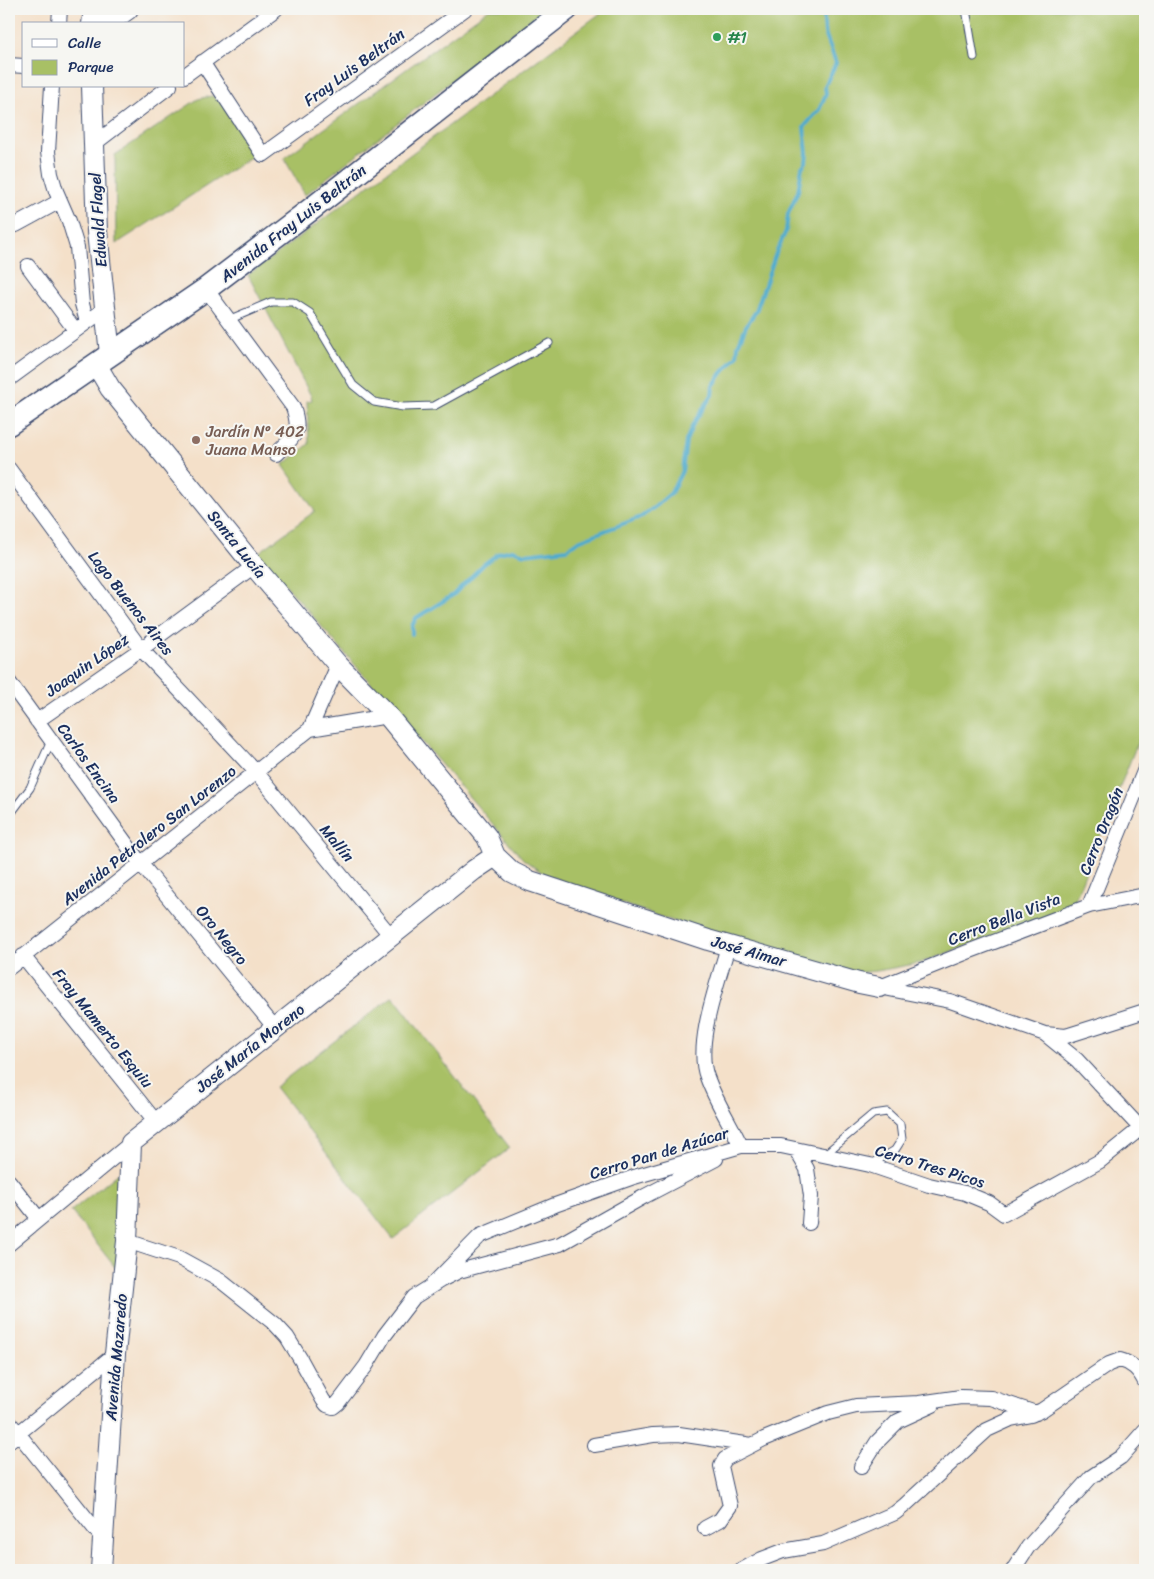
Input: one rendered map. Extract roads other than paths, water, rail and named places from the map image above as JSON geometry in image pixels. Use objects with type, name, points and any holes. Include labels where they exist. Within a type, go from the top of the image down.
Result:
[{"type":"main road","name":"Avenida Fray Luis Beltrán","points":[[9,424],[206,289],[567,9]]},
{"type":"street","points":[[58,22],[60,9]]},
{"type":"street","points":[[92,22],[94,9]]},
{"type":"street","points":[[185,75],[276,9]]},
{"type":"street","name":"Fray Luis Beltrán","points":[[202,62],[263,155],[465,9]]},
{"type":"street","points":[[9,65],[22,66]]},
{"type":"street","name":"Edwald Flagel","points":[[52,88],[48,152],[60,201],[69,221],[77,247],[82,304],[87,322]]},
{"type":"street","name":"Edwald Flagel","points":[[92,88],[97,232],[105,309],[103,359]]},
{"type":"street","points":[[94,144],[167,88]]},
{"type":"street","points":[[9,226],[16,225],[60,201]]},
{"type":"street","points":[[28,266],[75,330]]},
{"type":"street","points":[[206,289],[293,407],[298,422],[296,434],[276,454]]},
{"type":"street","points":[[11,373],[105,309]]},
{"type":"street","name":"Santa Lucía","points":[[103,359],[110,388],[254,566],[338,665],[388,716]]},
{"type":"street","name":"Lago Buenos Aires","points":[[9,469],[141,649],[257,773]]},
{"type":"street","name":"Joaquin López","points":[[37,721],[141,649],[254,566]]},
{"type":"street","name":"Avenida Petrolero San Lorenzo","points":[[9,968],[257,773],[310,729],[338,665]]},
{"type":"street","name":"Carlos Encina","points":[[9,682],[141,864]]},
{"type":"street","points":[[310,729],[388,716]]},
{"type":"street","name":"José Aimar","points":[[388,716],[486,837],[495,856],[512,872],[530,881],[728,946],[859,983],[950,1001],[1045,1034],[1077,1060],[1143,1131]]},
{"type":"street","name":"Cerro Dragón","points":[[1089,906],[1145,769]]},
{"type":"street","name":"Mallín","points":[[257,773],[391,936]]},
{"type":"street","name":"José María Moreno","points":[[9,1244],[156,1122],[474,870],[495,856]]},
{"type":"street","name":"Oro Negro","points":[[141,864],[276,1028]]},
{"type":"street","name":"Cerro Bella Vista","points":[[879,987],[1089,906],[1145,895]]},
{"type":"street","points":[[728,946],[706,1028],[703,1053],[706,1076],[741,1146]]},
{"type":"street","name":"Fray Mamerto Esquiu","points":[[23,956],[156,1122]]},
{"type":"street","points":[[1045,1034],[1066,1036],[1145,1011]]},
{"type":"street","name":"Cerro Tres Picos","points":[[741,1146],[781,1146],[870,1165],[929,1185],[964,1193],[990,1203],[1004,1214],[1100,1160],[1143,1131]]},
{"type":"street","name":"Avenida Mazaredo","points":[[101,1570],[115,1354],[127,1241],[131,1143]]},
{"type":"street","name":"Cerro Pan de Azúcar","points":[[430,1287],[480,1236],[555,1205],[625,1180],[741,1146]]},
{"type":"street","name":"Cerro Pan de Azúcar","points":[[127,1241],[179,1258],[221,1280],[268,1318],[287,1337],[327,1405],[333,1406],[338,1403],[366,1366],[384,1336],[414,1297],[459,1271],[560,1244],[645,1196],[741,1146]]},
{"type":"street","points":[[796,1150],[807,1170],[811,1196],[809,1223]]},
{"type":"street","points":[[9,1181],[39,1220]]},
{"type":"street","points":[[13,1437],[115,1354]]},
{"type":"street","points":[[742,1570],[762,1559],[783,1552],[823,1544],[895,1512],[905,1506],[987,1430],[1011,1420],[1036,1413],[1109,1364],[1120,1360],[1129,1362],[1140,1372],[1145,1382]]},
{"type":"street","points":[[705,1528],[720,1520],[730,1506],[721,1466],[725,1458],[828,1413],[856,1406],[961,1397],[992,1398],[1036,1413]]},
{"type":"street","points":[[861,1467],[877,1442],[898,1421],[942,1400]]},
{"type":"street","points":[[9,1422],[13,1437],[103,1539]]},
{"type":"street","points":[[1013,1570],[1028,1547],[1091,1477],[1121,1457],[1145,1430]]},
{"type":"street","points":[[594,1444],[653,1435],[679,1434],[752,1445]]},
{"type":"street","points":[[1023,1570],[1028,1547]]},
{"type":"lane","points":[[966,9],[974,57]]},
{"type":"lane","points":[[228,320],[272,302],[293,302],[310,313],[353,385],[374,402],[402,407],[434,406],[549,343]]},
{"type":"lane","points":[[9,816],[30,788],[51,741]]},
{"type":"lane","points":[[825,1154],[873,1114],[887,1112],[900,1124],[902,1139],[894,1150],[870,1165]]},
{"type":"waterway","points":[[412,634],[412,626],[416,618],[453,595],[484,564],[499,553],[512,550],[525,554],[567,549],[578,541],[641,517],[671,493],[682,471],[686,441],[693,424],[712,395],[713,386],[737,356],[738,345],[746,326],[756,311],[776,253],[786,231],[788,214],[798,191],[802,167],[806,162],[807,153],[804,127],[819,110],[826,94],[825,86],[836,63],[825,33],[823,9]]},
{"type":"place","name":"#1","points":[[717,37]]},
{"type":"place","name":"Jardín Nº 402 Juana Manso","points":[[196,440]]}]
